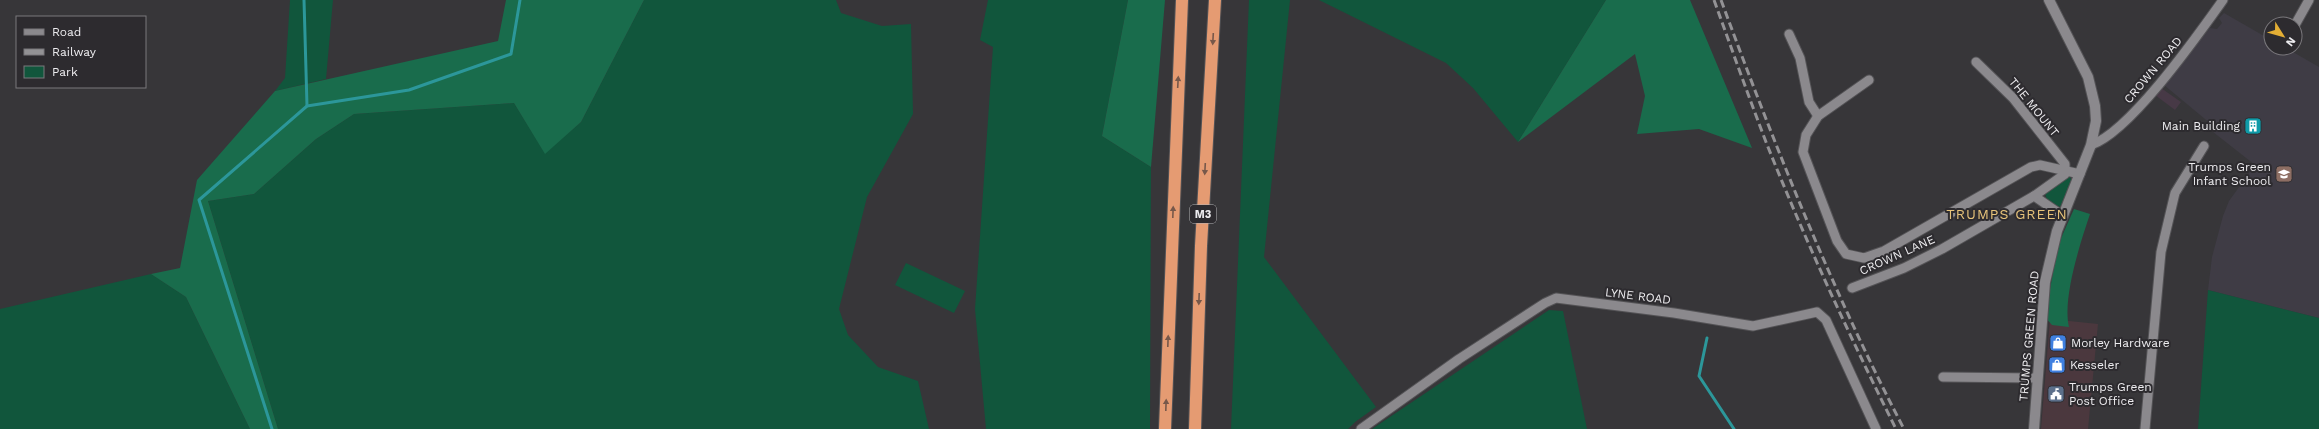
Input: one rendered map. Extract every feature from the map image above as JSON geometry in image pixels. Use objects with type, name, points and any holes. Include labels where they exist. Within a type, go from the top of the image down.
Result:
[{"type":"highway","name":"M3","points":[[1165,429],[1182,0]]},
{"type":"highway","name":"M3","points":[[1195,429],[1201,246],[1215,0]]},
{"type":"street","name":"TRUMPS GREEN ROAD","points":[[2034,429],[2045,282],[2052,246],[2092,145],[2096,114],[2090,84],[2079,55],[2049,0]]},
{"type":"street","name":"CROWN ROAD","points":[[2092,145],[2100,142],[2128,118],[2187,50],[2223,0]]},
{"type":"street","points":[[2300,16],[2309,0]]},
{"type":"street","points":[[1789,34],[1800,58],[1809,102],[1818,116]]},
{"type":"street","name":"THE MOUNT","points":[[1976,62],[2012,98],[2064,164],[2066,172]]},
{"type":"street","points":[[1869,80],[1818,116],[1806,135],[1803,152],[1837,241],[1846,254],[1852,257],[1868,257],[1884,251],[2031,167],[2040,165],[2080,174]]},
{"type":"street","points":[[2145,429],[2161,252],[2166,228],[2178,186],[2204,146]]},
{"type":"street","name":"CROWN LANE","points":[[1852,288],[1915,263],[2034,196],[2063,177],[2066,172]]},
{"type":"street","points":[[2034,196],[2063,216]]},
{"type":"street","name":"LYNE ROAD","points":[[1362,429],[1459,359],[1545,303],[1556,298],[1674,313],[1753,326],[1817,312],[1826,320],[1876,429]]},
{"type":"street","points":[[1943,377],[2037,378]]},
{"type":"shaded area","name":"Trumps Green Infant School","points":[[2224,13],[2263,35],[2263,56],[2300,56],[2319,67],[2319,318],[2208,290],[2212,257],[2223,216],[2229,201],[2255,165],[2208,128],[2211,124],[2164,85],[2210,28],[2217,29],[2222,23],[2219,18]]},
{"type":"shaded area","points":[[2161,88],[2181,102],[2175,110],[2155,95]]},
{"type":"shaded area","points":[[2050,319],[2098,324],[2088,429],[2041,429]]},
{"type":"green space","points":[[290,0],[333,0],[326,79],[275,91],[285,78]]},
{"type":"green space","points":[[506,0],[644,0],[581,122],[545,154],[514,103],[354,114],[316,139],[254,194],[208,201],[278,429],[250,429],[186,297],[151,274],[180,268],[197,180],[275,91],[498,41]]},
{"type":"green space","points":[[644,0],[836,0],[841,13],[882,26],[911,24],[913,114],[867,197],[839,309],[848,335],[878,367],[918,381],[929,429],[278,429],[208,201],[254,194],[316,139],[354,114],[514,103],[545,153],[581,122]]},
{"type":"green space","points":[[988,0],[1128,0],[1102,136],[1151,167],[1150,429],[986,429],[975,309],[993,47],[980,40]]},
{"type":"green space","points":[[1128,0],[1165,0],[1151,167],[1102,136]]},
{"type":"green space","points":[[1249,0],[1290,0],[1264,257],[1376,407],[1348,429],[1231,429]]},
{"type":"green space","points":[[1319,0],[1606,0],[1518,142],[1473,88],[1446,63]]},
{"type":"green space","points":[[1606,0],[1690,0],[1752,148],[1699,129],[1637,134],[1645,96],[1635,54],[1518,142]]},
{"type":"green space","points":[[2066,177],[2070,177],[2072,181],[2060,207],[2052,203],[2045,195],[2046,192]]},
{"type":"green space","points":[[2074,209],[2090,214],[2070,286],[2068,301],[2069,327],[2052,325],[2045,317],[2058,245]]},
{"type":"green space","points":[[906,263],[965,291],[954,313],[895,285]]},
{"type":"green space","points":[[151,274],[186,297],[250,429],[0,429],[0,309]]},
{"type":"green space","points":[[2208,290],[2319,318],[2319,429],[2198,429]]},
{"type":"green space","points":[[1549,310],[1563,311],[1587,429],[1372,429]]},
{"type":"waterway","points":[[304,0],[307,106]]},
{"type":"waterway","points":[[272,429],[199,200],[307,106],[409,90],[511,54],[520,0]]},
{"type":"waterway","points":[[1707,338],[1699,376],[1734,429]]},
{"type":"railway","points":[[1714,0],[1766,142],[1796,215],[1844,323],[1896,429]]},
{"type":"railway","points":[[1721,0],[1762,109],[1806,218],[1853,324],[1904,429]]},
{"type":"place","name":"Main Building","points":[[2253,126]]},
{"type":"place","name":"Trumps Green Infant School","points":[[2284,174]]},
{"type":"place","name":"Morley Hardware","points":[[2058,343]]},
{"type":"place","name":"Kesseler","points":[[2057,365]]},
{"type":"place","name":"Trumps Green Post Office","points":[[2056,394]]},
{"type":"district","name":"TRUMPS GREEN","points":[[2007,214]]}]
